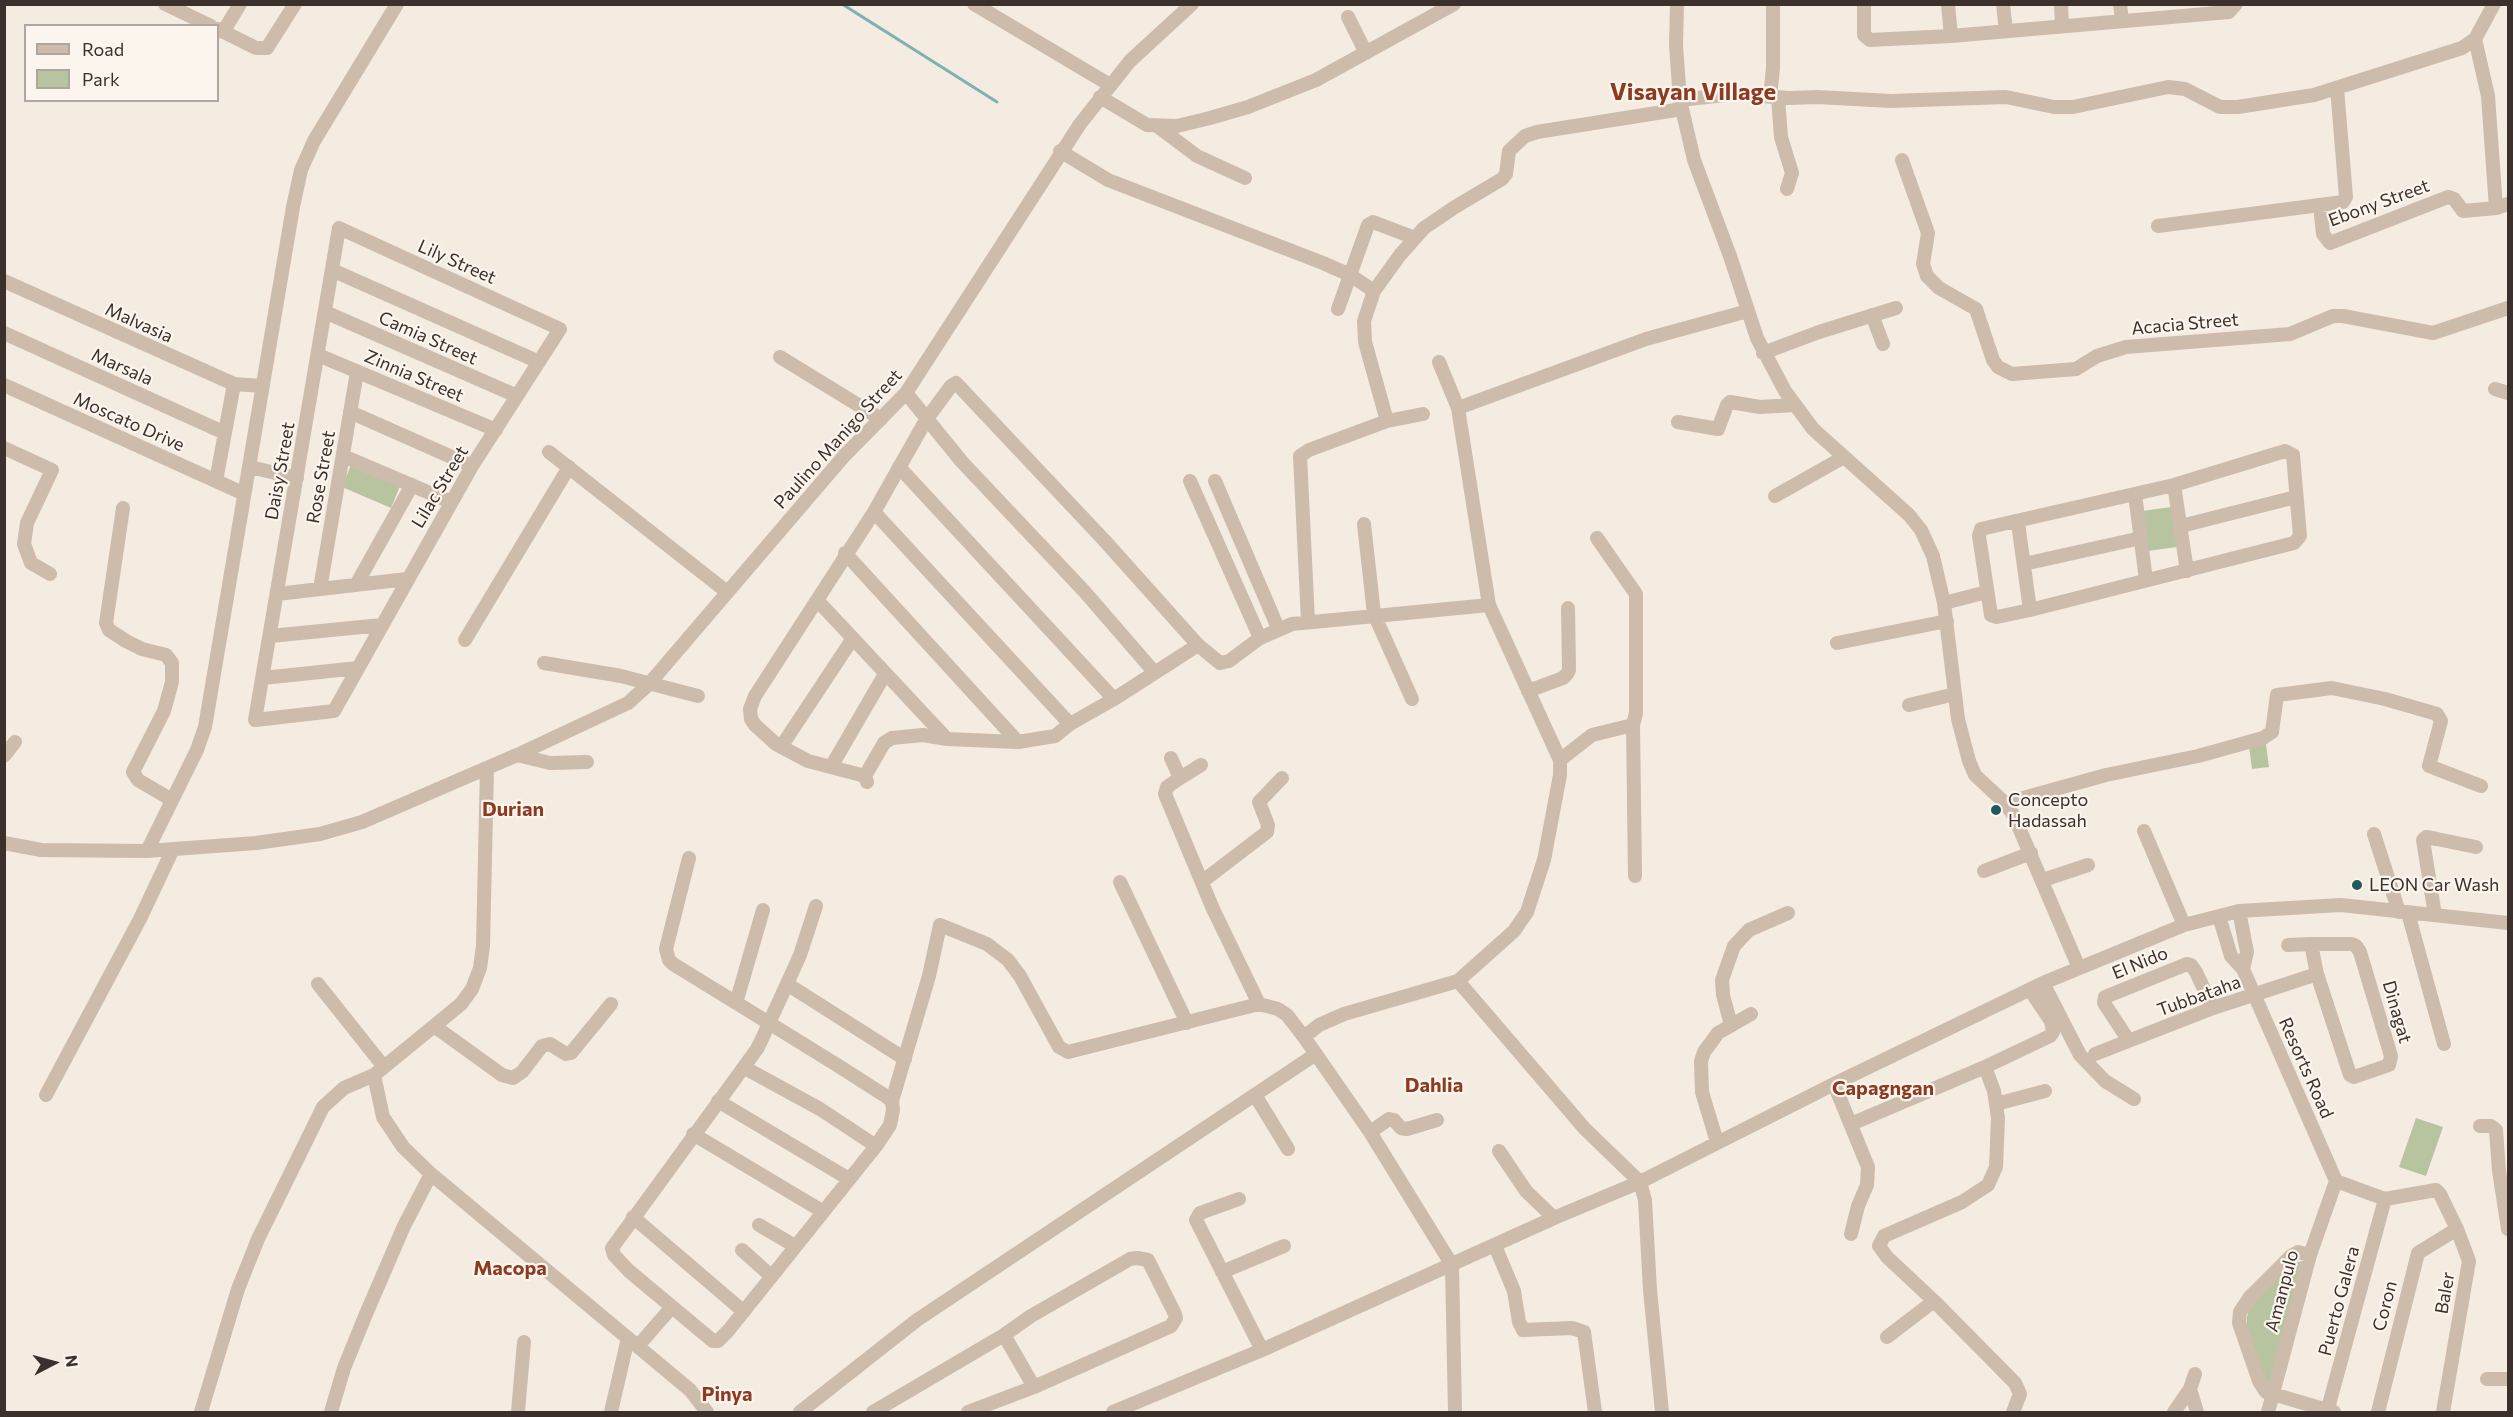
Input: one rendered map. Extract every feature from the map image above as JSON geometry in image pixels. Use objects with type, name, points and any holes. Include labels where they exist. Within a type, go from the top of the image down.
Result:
[{"type":"street","points":[[165,4],[188,9],[210,24]]},
{"type":"street","points":[[219,27],[240,4]]},
{"type":"street","points":[[219,30],[256,48],[267,48],[295,4]]},
{"type":"street","points":[[147,851],[197,750],[205,727],[291,219],[302,170],[314,141],[397,4]]},
{"type":"street","points":[[974,4],[1110,85]]},
{"type":"street","name":"Paulino Manigo Street","points":[[4,843],[41,850],[147,851],[286,840],[342,829],[517,755],[616,710],[638,696],[844,456],[906,393],[1060,151],[1110,85],[1151,40],[1192,4]]},
{"type":"street","points":[[1100,97],[1146,125],[1177,126],[1248,107],[1316,80],[1454,4]]},
{"type":"street","points":[[1677,4],[1676,46],[1681,105],[1699,178],[1730,256],[1763,353],[1795,405],[1813,429],[1909,515],[1921,530],[1933,556],[1944,603],[1955,694],[1964,742],[1975,775],[2005,803],[2014,816],[2079,968]]},
{"type":"street","points":[[1773,4],[1774,97],[1781,137],[1792,173],[1787,189]]},
{"type":"street","points":[[1864,4],[1864,35],[1867,39],[1951,36],[2122,21],[2176,10],[2229,12],[2236,4]]},
{"type":"street","points":[[1948,4],[1951,36]]},
{"type":"street","points":[[2003,4],[2006,31]]},
{"type":"street","points":[[2061,4],[2062,26]]},
{"type":"street","points":[[2120,4],[2122,21]]},
{"type":"street","points":[[1387,421],[1365,342],[1364,321],[1374,291],[1424,228],[1502,179],[1506,174],[1509,151],[1525,136],[1734,94],[1891,101],[2006,97],[2055,107],[2073,107],[2168,87],[2186,88],[2220,107],[2230,108],[2314,95],[2456,50],[2475,39],[2494,4]]},
{"type":"street","points":[[1348,17],[1366,53]]},
{"type":"street","points":[[2475,39],[2488,96],[2502,206]]},
{"type":"street","points":[[2158,226],[2341,203],[2346,197],[2337,88]]},
{"type":"street","points":[[1156,126],[1197,156],[1245,178]]},
{"type":"street","points":[[1060,151],[1108,180],[1323,262],[1350,275],[1374,291]]},
{"type":"street","name":"Acacia Street","points":[[1902,160],[1928,233],[1923,264],[1928,276],[1939,288],[1976,309],[1993,360],[1998,367],[2012,374],[2076,369],[2097,356],[2126,347],[2290,334],[2332,316],[2343,316],[2433,333],[2508,308]]},
{"type":"street","name":"Ebony Street","points":[[2319,205],[2323,234],[2330,243],[2448,197],[2454,199],[2463,211],[2502,206]]},
{"type":"street","points":[[1338,309],[1368,225],[1373,222],[1415,238]]},
{"type":"street","name":"Daisy Street","points":[[255,720],[339,228]]},
{"type":"street","name":"Lily Street","points":[[339,228],[560,329]]},
{"type":"street","points":[[332,270],[539,362]]},
{"type":"street","name":"Malvasia","points":[[4,281],[234,384],[263,386]]},
{"type":"street","points":[[1763,353],[1896,308]]},
{"type":"street","points":[[1458,408],[1646,339],[1748,311]]},
{"type":"street","name":"Camia Street","points":[[325,312],[517,396]]},
{"type":"street","points":[[1872,315],[1883,344]]},
{"type":"street","name":"Lilac Street","points":[[255,720],[334,711],[472,466],[560,329]]},
{"type":"street","name":"Marsala","points":[[4,333],[225,433]]},
{"type":"street","name":"Zinnia Street","points":[[318,355],[496,430]]},
{"type":"street","points":[[780,357],[881,419]]},
{"type":"street","points":[[1304,1037],[1318,1025],[1338,1016],[1458,981],[1514,931],[1527,912],[1544,860],[1560,775],[1560,760],[1489,605],[1458,408],[1439,362]]},
{"type":"street","name":"Rose Street","points":[[320,589],[357,372]]},
{"type":"street","points":[[1198,645],[1114,699],[1070,724],[1055,736],[1018,742],[947,739],[923,735],[892,738],[884,742],[866,779],[831,766],[808,761],[781,747],[751,719],[750,709],[755,696],[845,553],[874,512],[926,420],[951,386],[956,383],[960,384],[1198,645],[1216,661],[1226,663],[1278,628],[1308,621],[1489,605]]},
{"type":"street","points":[[216,481],[234,384]]},
{"type":"street","name":"Moscato Drive","points":[[4,385],[238,491]]},
{"type":"street","points":[[906,393],[962,462],[1084,591],[1155,673]]},
{"type":"street","points":[[1678,422],[1719,429],[1730,402],[1760,407],[1795,405]]},
{"type":"street","points":[[350,412],[472,466]]},
{"type":"street","points":[[1308,621],[1300,456],[1309,450],[1387,421],[1423,414]]},
{"type":"street","points":[[4,448],[51,470],[27,523],[24,544],[31,563],[50,574]]},
{"type":"street","points":[[2288,451],[2292,455],[2300,536],[2294,543],[2187,571],[2030,610],[1993,616],[1987,592],[1979,531],[2135,494],[2174,485],[2288,451]]},
{"type":"street","points":[[549,452],[727,592]]},
{"type":"street","points":[[343,456],[451,502]]},
{"type":"street","points":[[1775,496],[1844,457]]},
{"type":"street","points":[[250,467],[297,478]]},
{"type":"street","points":[[899,467],[1114,699]]},
{"type":"street","points":[[465,640],[569,468]]},
{"type":"street","points":[[1190,481],[1260,638]]},
{"type":"street","points":[[1215,481],[1278,628]]},
{"type":"street","points":[[356,585],[412,485]]},
{"type":"street","points":[[2174,485],[2187,571]]},
{"type":"street","points":[[2135,494],[2146,580]]},
{"type":"street","points":[[2181,526],[2296,497]]},
{"type":"street","points":[[123,508],[106,623],[109,630],[126,641],[142,649],[166,655],[172,663],[172,682],[164,711],[133,772],[138,780],[172,800]]},
{"type":"street","points":[[874,512],[1070,724]]},
{"type":"street","points":[[2018,523],[2030,610]]},
{"type":"street","points":[[1364,524],[1374,614],[1412,699]]},
{"type":"street","points":[[1597,538],[1636,594],[1636,713],[1633,726],[1635,876]]},
{"type":"street","points":[[2024,564],[2140,538]]},
{"type":"street","points":[[845,553],[1018,742]]},
{"type":"street","points":[[277,594],[407,579]]},
{"type":"street","points":[[1944,603],[1987,592]]},
{"type":"street","points":[[817,600],[947,739]]},
{"type":"street","points":[[1528,691],[1563,678],[1569,670],[1568,608]]},
{"type":"street","points":[[1837,643],[1947,621]]},
{"type":"street","points":[[270,636],[382,625]]},
{"type":"street","points":[[781,747],[853,638]]},
{"type":"street","points":[[544,663],[621,676],[698,696]]},
{"type":"street","points":[[262,678],[358,668]]},
{"type":"street","points":[[831,766],[885,674]]},
{"type":"street","points":[[2005,803],[2106,775],[2198,756],[2263,738],[2272,732],[2277,695],[2332,688],[2385,699],[2437,714],[2441,721],[2429,766],[2481,786]]},
{"type":"street","points":[[1909,705],[1955,694]]},
{"type":"street","points":[[1560,760],[1592,735],[1633,726]]},
{"type":"street","points":[[4,756],[15,742]]},
{"type":"street","points":[[517,755],[550,763],[587,762]]},
{"type":"street","points":[[1171,758],[1180,778]]},
{"type":"street","points":[[1201,765],[1166,788],[1166,794],[1213,909],[1259,1004]]},
{"type":"street","points":[[201,1413],[238,1289],[258,1239],[310,1129],[323,1107],[335,1094],[354,1082],[379,1071],[461,1004],[471,989],[480,968],[483,946],[487,768]]},
{"type":"street","points":[[1203,880],[1268,832],[1268,825],[1259,802],[1282,778]]},
{"type":"street","points":[[2144,831],[2184,925]]},
{"type":"street","points":[[2374,834],[2403,912],[2444,1044]]},
{"type":"street","points":[[2435,915],[2422,846],[2423,840],[2426,837],[2437,838],[2476,847]]},
{"type":"street","points":[[46,1095],[120,957],[173,849]]},
{"type":"street","points":[[1984,871],[2031,853]]},
{"type":"street","points":[[689,858],[666,949],[667,956],[673,964],[892,1101]]},
{"type":"street","points":[[2043,880],[2088,865]]},
{"type":"street","points":[[1120,882],[1187,1023]]},
{"type":"street","points":[[1113,1413],[1263,1350],[1554,1218],[1640,1182],[1834,1084],[2043,983],[2184,925],[2239,911],[2341,905],[2508,924]]},
{"type":"street","points":[[816,906],[800,955],[757,1049],[745,1068],[693,1134],[664,1178],[615,1241],[613,1253],[624,1266],[671,1308],[716,1342],[876,1146],[890,1125],[892,1101],[929,975],[940,926],[987,944],[1004,956],[1020,976],[1063,1051],[1078,1051],[1259,1004],[1278,1009],[1287,1016],[1370,1132],[1452,1265],[1455,1413]]},
{"type":"street","points":[[736,1003],[763,910]]},
{"type":"street","name":"Resorts Road","points":[[2239,911],[2247,952],[2243,969]]},
{"type":"street","points":[[1731,1024],[1724,1002],[1722,980],[1734,946],[1749,930],[1788,913]]},
{"type":"street","name":"Resorts Road","points":[[2219,916],[2231,956],[2243,969],[2336,1181]]},
{"type":"street","name":"Dinagat","points":[[2288,945],[2311,944],[2352,944],[2360,952],[2391,1056],[2389,1065],[2354,1077],[2350,1075],[2317,974],[2311,944]]},
{"type":"street","name":"El Nido","points":[[2129,1041],[2104,1003],[2105,997],[2187,964],[2192,965],[2213,1008]]},
{"type":"street","name":"Tubbataha","points":[[2095,1054],[2213,1008],[2317,974]]},
{"type":"street","points":[[1458,981],[1585,1129],[1640,1182],[1645,1200],[1662,1413]]},
{"type":"street","points":[[2043,983],[2080,1055],[2106,1081],[2134,1099]]},
{"type":"street","points":[[318,984],[379,1071],[377,1099],[391,1131],[403,1147],[432,1174],[690,1390],[707,1413]]},
{"type":"street","points":[[787,984],[905,1059]]},
{"type":"street","points":[[1851,1124],[1985,1067],[2046,1038],[2053,1032],[2051,1021],[2030,990]]},
{"type":"street","points":[[434,1026],[502,1075],[513,1078],[522,1072],[542,1046],[550,1044],[566,1054],[571,1053],[611,1004]]},
{"type":"street","points":[[1717,1142],[1702,1092],[1701,1061],[1711,1041],[1718,1033],[1751,1014]]},
{"type":"street","points":[[800,1413],[917,1320],[1316,1054]]},
{"type":"street","points":[[1985,1067],[1996,1104],[1998,1137],[1996,1167],[1988,1185],[1962,1202],[1890,1233],[1880,1240],[1879,1246],[1887,1257],[2015,1383],[2020,1394],[2013,1413]]},
{"type":"street","points":[[745,1068],[820,1109],[876,1146]]},
{"type":"street","points":[[1834,1084],[1866,1159],[1869,1176],[1851,1234]]},
{"type":"street","points":[[1996,1104],[2045,1091]]},
{"type":"street","points":[[1255,1095],[1288,1149]]},
{"type":"street","points":[[718,1101],[849,1179]]},
{"type":"street","points":[[1370,1132],[1389,1119],[1394,1120],[1401,1128],[1407,1129],[1437,1120]]},
{"type":"street","points":[[2480,1126],[2493,1127],[2503,1138],[2499,1171],[2508,1229]]},
{"type":"street","points":[[693,1134],[822,1211]]},
{"type":"street","points":[[1499,1151],[1526,1191],[1554,1218]]},
{"type":"street","points":[[331,1413],[344,1368],[366,1314],[405,1226],[432,1174]]},
{"type":"street","points":[[2336,1181],[2385,1199]]},
{"type":"street","name":"Amanpulo","points":[[2268,1413],[2310,1254],[2336,1181]]},
{"type":"street","name":"Baler","points":[[2385,1199],[2433,1190],[2440,1194],[2469,1261],[2443,1413]]},
{"type":"street","points":[[1239,1199],[1200,1213],[1196,1217],[1263,1350]]},
{"type":"street","name":"Puerto Galera","points":[[2330,1412],[2385,1199]]},
{"type":"street","points":[[633,1217],[743,1311]]},
{"type":"street","points":[[759,1225],[795,1246]]},
{"type":"street","name":"Coron","points":[[2378,1413],[2418,1253],[2457,1229]]},
{"type":"street","points":[[1222,1272],[1284,1246]]},
{"type":"street","points":[[1495,1246],[1514,1291],[1519,1322],[1523,1330],[1572,1328],[1584,1332],[1595,1413]]},
{"type":"street","points":[[742,1250],[771,1276]]},
{"type":"street","points":[[2310,1254],[2294,1254],[2250,1297],[2240,1312],[2239,1323],[2259,1381],[2266,1392],[2330,1412]]},
{"type":"street","points":[[873,1413],[1004,1335],[1031,1316],[1130,1259],[1148,1260],[1175,1314],[1176,1318],[1171,1326],[1034,1388],[968,1413]]},
{"type":"street","points":[[1887,1337],[1934,1301]]},
{"type":"street","points":[[611,1413],[633,1342],[671,1308]]},
{"type":"street","points":[[1004,1335],[1034,1388]]},
{"type":"street","points":[[518,1413],[524,1342]]},
{"type":"street","points":[[2174,1413],[2190,1389],[2195,1374]]},
{"type":"street","points":[[2487,1379],[2508,1379]]},
{"type":"street","points":[[2190,1389],[2197,1413]]},
{"type":"green space","points":[[351,465],[400,486],[391,508],[342,487]]},
{"type":"green space","points":[[2171,507],[2177,547],[2148,551],[2142,511]]},
{"type":"green space","points":[[2266,744],[2269,767],[2252,769],[2249,746]]},
{"type":"green space","points":[[2416,1118],[2443,1127],[2426,1176],[2399,1167]]},
{"type":"green space","points":[[2289,1261],[2301,1262],[2270,1385],[2255,1365],[2246,1336],[2247,1317],[2250,1305]]},
{"type":"waterway","points":[[842,4],[997,102]]},
{"type":"place","name":"Concepto Hadassah","points":[[1996,810]]},
{"type":"place","name":"LEON Car Wash","points":[[2357,885]]},
{"type":"district","name":"Visayan Village","points":[[1693,92]]},
{"type":"district","name":"Durian","points":[[513,809]]},
{"type":"district","name":"Dahlia","points":[[1434,1085]]},
{"type":"district","name":"Capagngan","points":[[1883,1088]]},
{"type":"district","name":"Macopa","points":[[510,1268]]},
{"type":"district","name":"Pinya","points":[[727,1394]]}]
